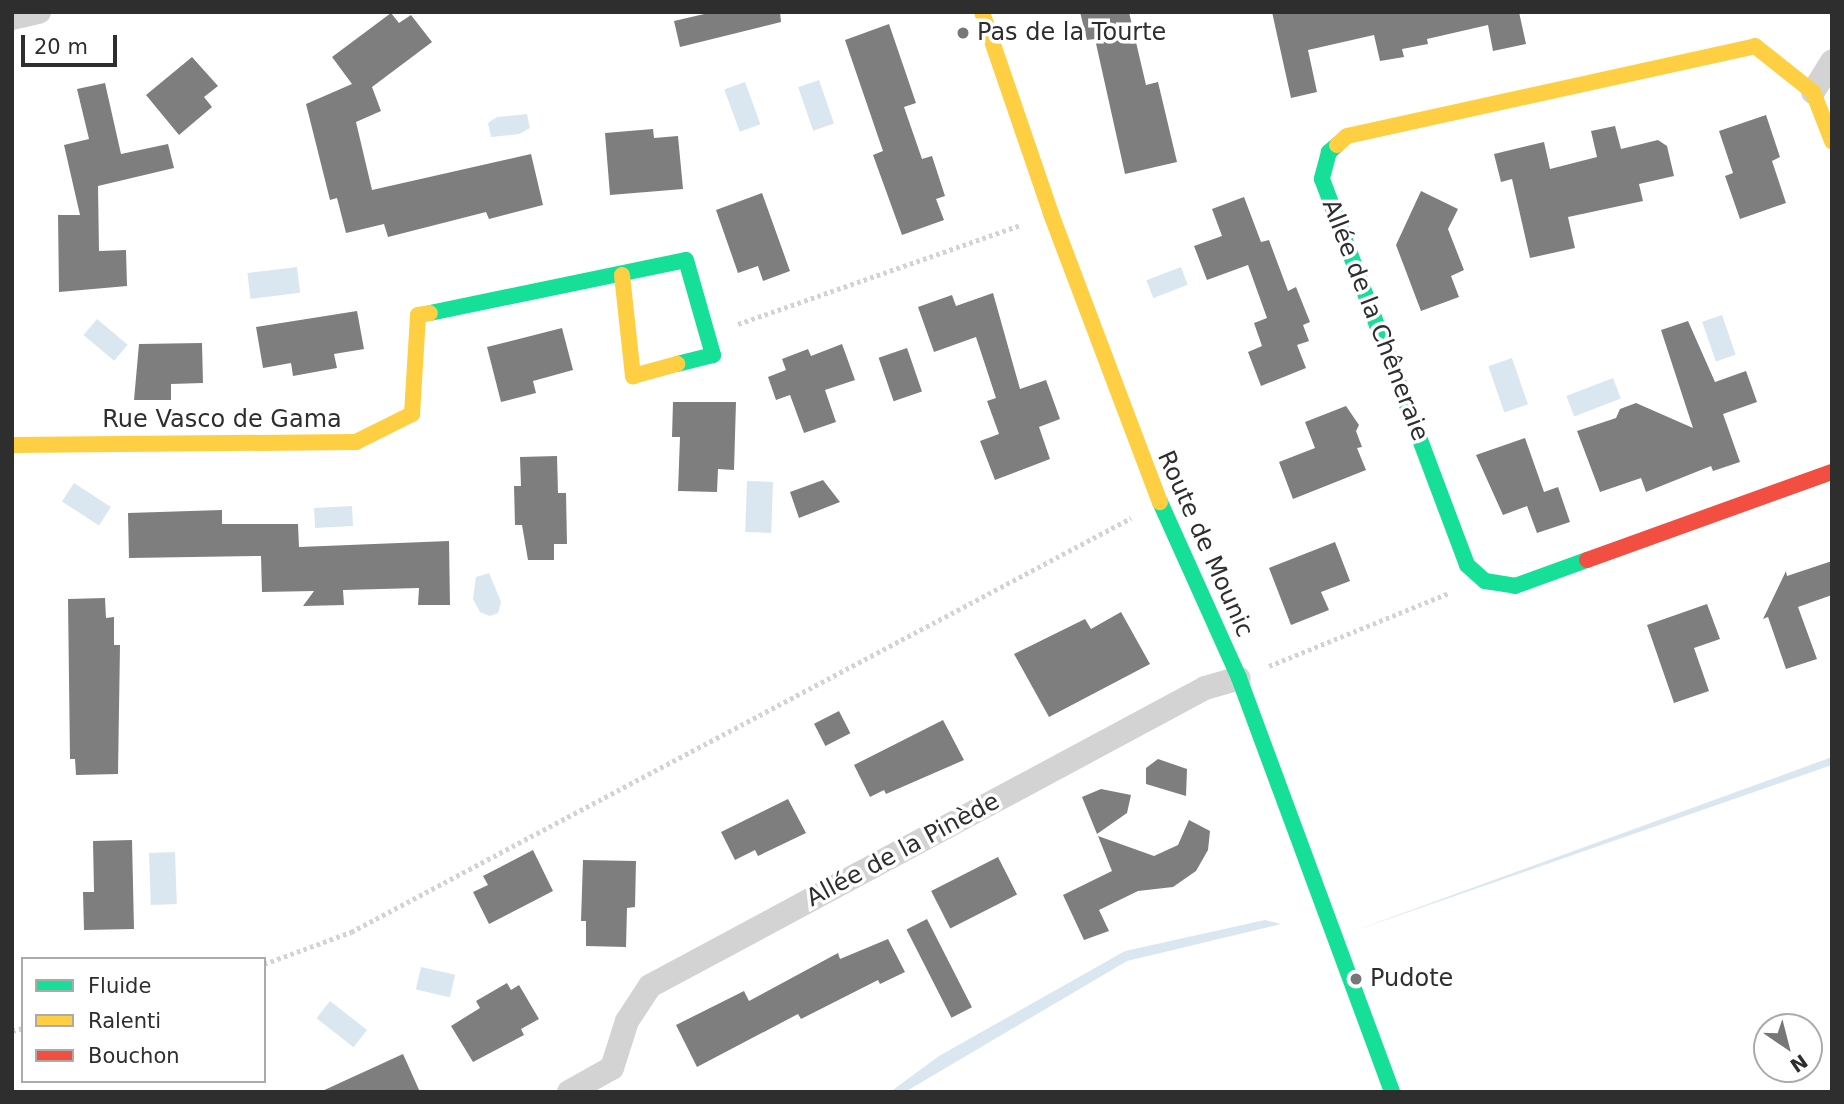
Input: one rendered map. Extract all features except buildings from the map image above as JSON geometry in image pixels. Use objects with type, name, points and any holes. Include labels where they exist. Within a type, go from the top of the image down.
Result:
[{"type":"street","points":[[12,18],[39,12]]},
{"type":"street","name":"Route de Mounic","points":[[982,12],[1051,214],[1160,503],[1239,678],[1392,1092]]},
{"type":"street","name":"Allée de la Chêneraie","points":[[1467,565],[1322,179],[1329,152],[1347,136],[1755,46],[1813,92]]},
{"type":"street","points":[[1832,62],[1813,92],[1832,141]]},
{"type":"street","name":"Rue Vasco de Gama","points":[[12,445],[356,442],[412,414],[418,315],[686,260],[713,355],[633,376],[622,275]]},
{"type":"street","points":[[1467,565],[1485,581],[1515,586],[1832,472]]},
{"type":"street","name":"Allée de la Pinède","points":[[569,1092],[612,1068],[627,1021],[650,986],[1205,688],[1239,678]]},
{"type":"path","points":[[706,334],[1051,214]]},
{"type":"path","points":[[266,963],[352,932],[1160,503]]},
{"type":"path","points":[[1239,678],[1458,589],[1467,565]]},
{"type":"shaded area","points":[[819,80],[834,123],[813,131],[798,87]]},
{"type":"shaded area","points":[[745,82],[760,124],[740,132],[724,90]]},
{"type":"shaded area","points":[[527,114],[530,128],[519,134],[491,137],[488,123],[497,117]]},
{"type":"shaded area","points":[[297,267],[300,293],[251,299],[247,273]]},
{"type":"shaded area","points":[[1181,267],[1188,285],[1153,298],[1146,280]]},
{"type":"shaded area","points":[[1722,315],[1736,355],[1716,362],[1702,322]]},
{"type":"shaded area","points":[[97,319],[128,345],[114,361],[84,335]]},
{"type":"shaded area","points":[[1512,358],[1528,404],[1504,412],[1488,366]]},
{"type":"shaded area","points":[[1613,378],[1621,399],[1574,416],[1566,396]]},
{"type":"shaded area","points":[[747,481],[773,482],[771,533],[745,532]]},
{"type":"shaded area","points":[[74,483],[111,507],[99,525],[62,501]]},
{"type":"shaded area","points":[[352,506],[353,526],[315,528],[314,508]]},
{"type":"shaded area","points":[[489,573],[501,602],[498,613],[490,616],[480,612],[473,599],[476,577]]},
{"type":"shaded area","points":[[1832,757],[1832,765],[1351,932]]},
{"type":"shaded area","points":[[175,852],[177,904],[151,905],[149,853]]},
{"type":"shaded area","points":[[1265,920],[1281,924],[1127,961],[905,1092],[890,1092],[939,1056],[1125,951]]},
{"type":"shaded area","points":[[421,967],[455,975],[450,997],[416,989]]},
{"type":"shaded area","points":[[330,1001],[367,1030],[353,1047],[316,1018]]},
{"type":"traffic: fast","points":[[1337,145],[1329,152],[1322,179],[1467,565],[1485,581],[1515,586],[1587,560]]},
{"type":"traffic: fast","points":[[430,313],[686,260],[713,355],[677,364]]},
{"type":"traffic: fast","points":[[1160,502],[1239,678],[1392,1092]]},
{"type":"traffic: slow","points":[[982,12],[1051,214],[1160,502]]},
{"type":"traffic: slow","points":[[1337,145],[1347,136],[1755,46],[1813,92],[1832,141]]},
{"type":"traffic: slow","points":[[622,275],[633,376],[677,364]]},
{"type":"traffic: slow","points":[[12,445],[356,442],[412,414],[418,315],[430,313]]},
{"type":"traffic: jam","points":[[1587,560],[1832,472]]},
{"type":"place","name":"Pas de la Tourte","points":[[963,33]]},
{"type":"place","name":"Pudote","points":[[1356,979]]}]
